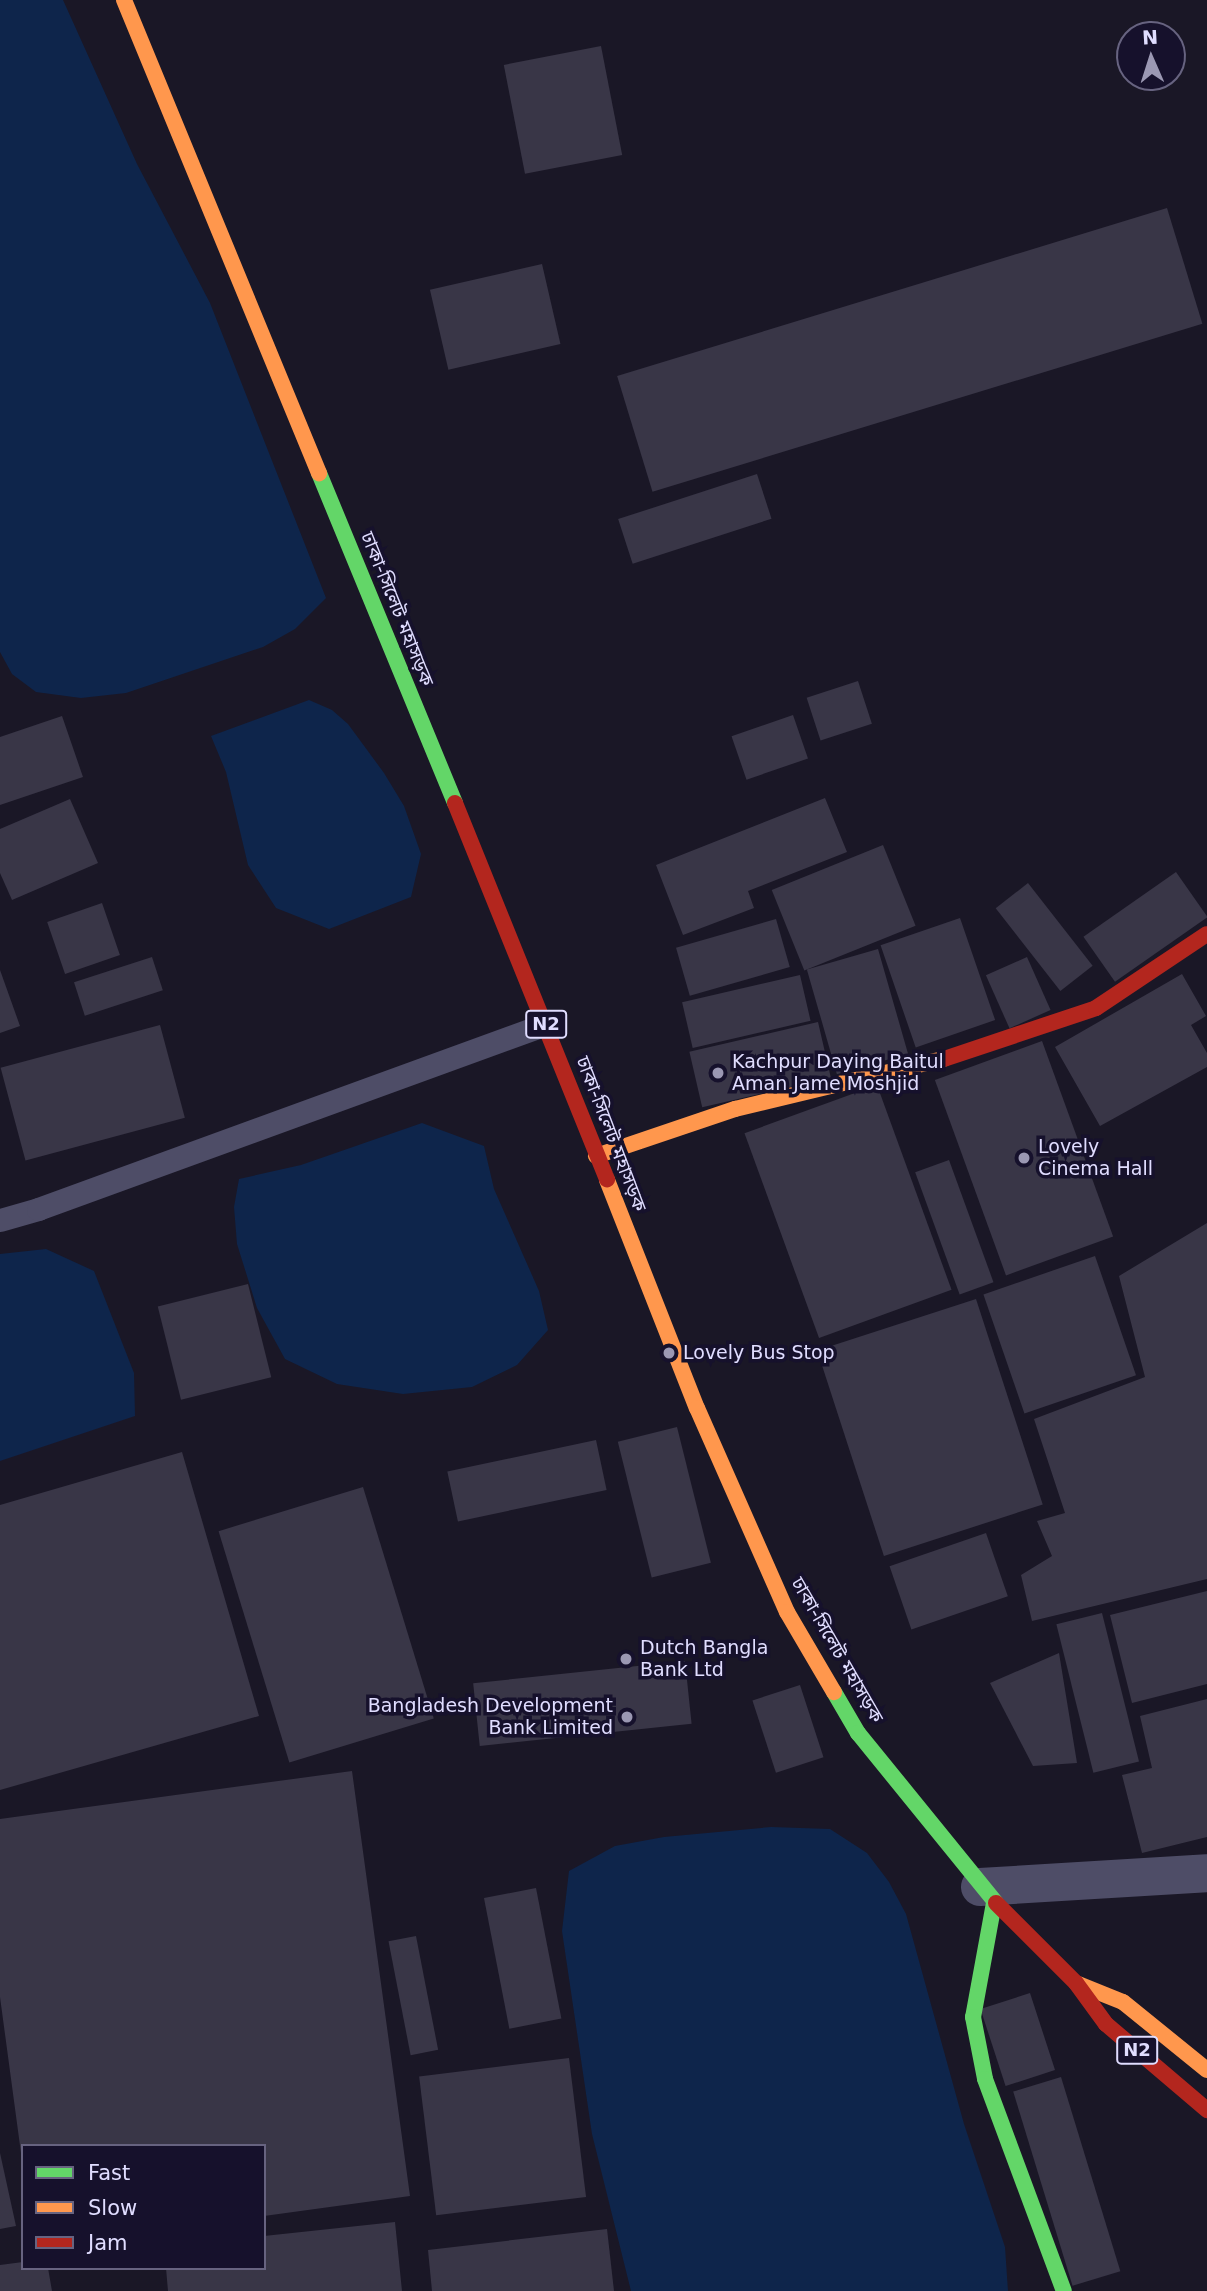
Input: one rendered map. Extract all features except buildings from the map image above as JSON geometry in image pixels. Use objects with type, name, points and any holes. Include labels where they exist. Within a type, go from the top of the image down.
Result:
[{"type":"main road","name":"ঢাকা-সিলেট মহাসড়ক","points":[[124,0],[546,1024],[697,1408],[787,1612],[859,1733],[987,1895],[1076,1983],[1106,2024],[1207,2110]]},
{"type":"main road","points":[[596,1156],[735,1110],[931,1063],[1096,1009],[1207,934]]},
{"type":"main road","points":[[987,1895],[973,2017],[985,2080],[1064,2291]]},
{"type":"main road","name":"ঢাকা-সিলেট মহাসড়ক","points":[[1076,1983],[1123,2002],[1207,2070]]},
{"type":"street","points":[[987,1895],[1207,1873]]},
{"type":"lane","points":[[0,1220],[38,1209],[546,1024]]},
{"type":"water","points":[[0,0],[63,0],[137,164],[210,303],[326,598],[295,629],[263,647],[126,693],[81,698],[36,692],[12,674],[0,652]]},
{"type":"water","points":[[309,700],[332,710],[348,724],[384,773],[404,806],[421,854],[411,897],[329,929],[276,908],[248,865],[226,772],[211,736]]},
{"type":"water","points":[[422,1123],[484,1146],[494,1189],[539,1291],[548,1330],[517,1365],[472,1387],[403,1394],[337,1384],[285,1359],[257,1308],[237,1244],[234,1207],[239,1179],[301,1165]]},
{"type":"water","points":[[46,1249],[94,1271],[134,1373],[135,1416],[0,1461],[0,1254]]},
{"type":"water","points":[[771,1827],[830,1829],[867,1853],[889,1882],[906,1914],[964,2124],[1005,2247],[1008,2291],[631,2291],[592,2134],[562,1931],[569,1871],[615,1846],[664,1837]]},
{"type":"traffic: fast","points":[[319,473],[455,803]]},
{"type":"traffic: fast","points":[[834,1692],[858,1733],[996,1903]]},
{"type":"traffic: fast","points":[[994,1903],[973,2017],[985,2079],[1064,2291]]},
{"type":"traffic: slow","points":[[124,0],[319,473]]},
{"type":"traffic: slow","points":[[596,1156],[735,1109],[944,1059]]},
{"type":"traffic: slow","points":[[607,1180],[697,1408],[787,1612],[834,1692]]},
{"type":"traffic: slow","points":[[1078,1984],[1123,2002],[1207,2070]]},
{"type":"traffic: jam","points":[[455,803],[607,1180]]},
{"type":"traffic: jam","points":[[944,1059],[1096,1008],[1207,934]]},
{"type":"traffic: jam","points":[[996,1903],[1076,1983],[1106,2024],[1207,2110]]},
{"type":"place","name":"Kachpur Daying Baitul Aman Jame Moshjid","points":[[718,1073]]},
{"type":"place","name":"Lovely Cinema Hall","points":[[1024,1158]]},
{"type":"place","name":"Lovely Bus Stop","points":[[669,1353]]},
{"type":"place","name":"Dutch Bangla Bank Ltd","points":[[626,1659]]},
{"type":"place","name":"Bangladesh Development Bank Limited","points":[[627,1717]]}]
